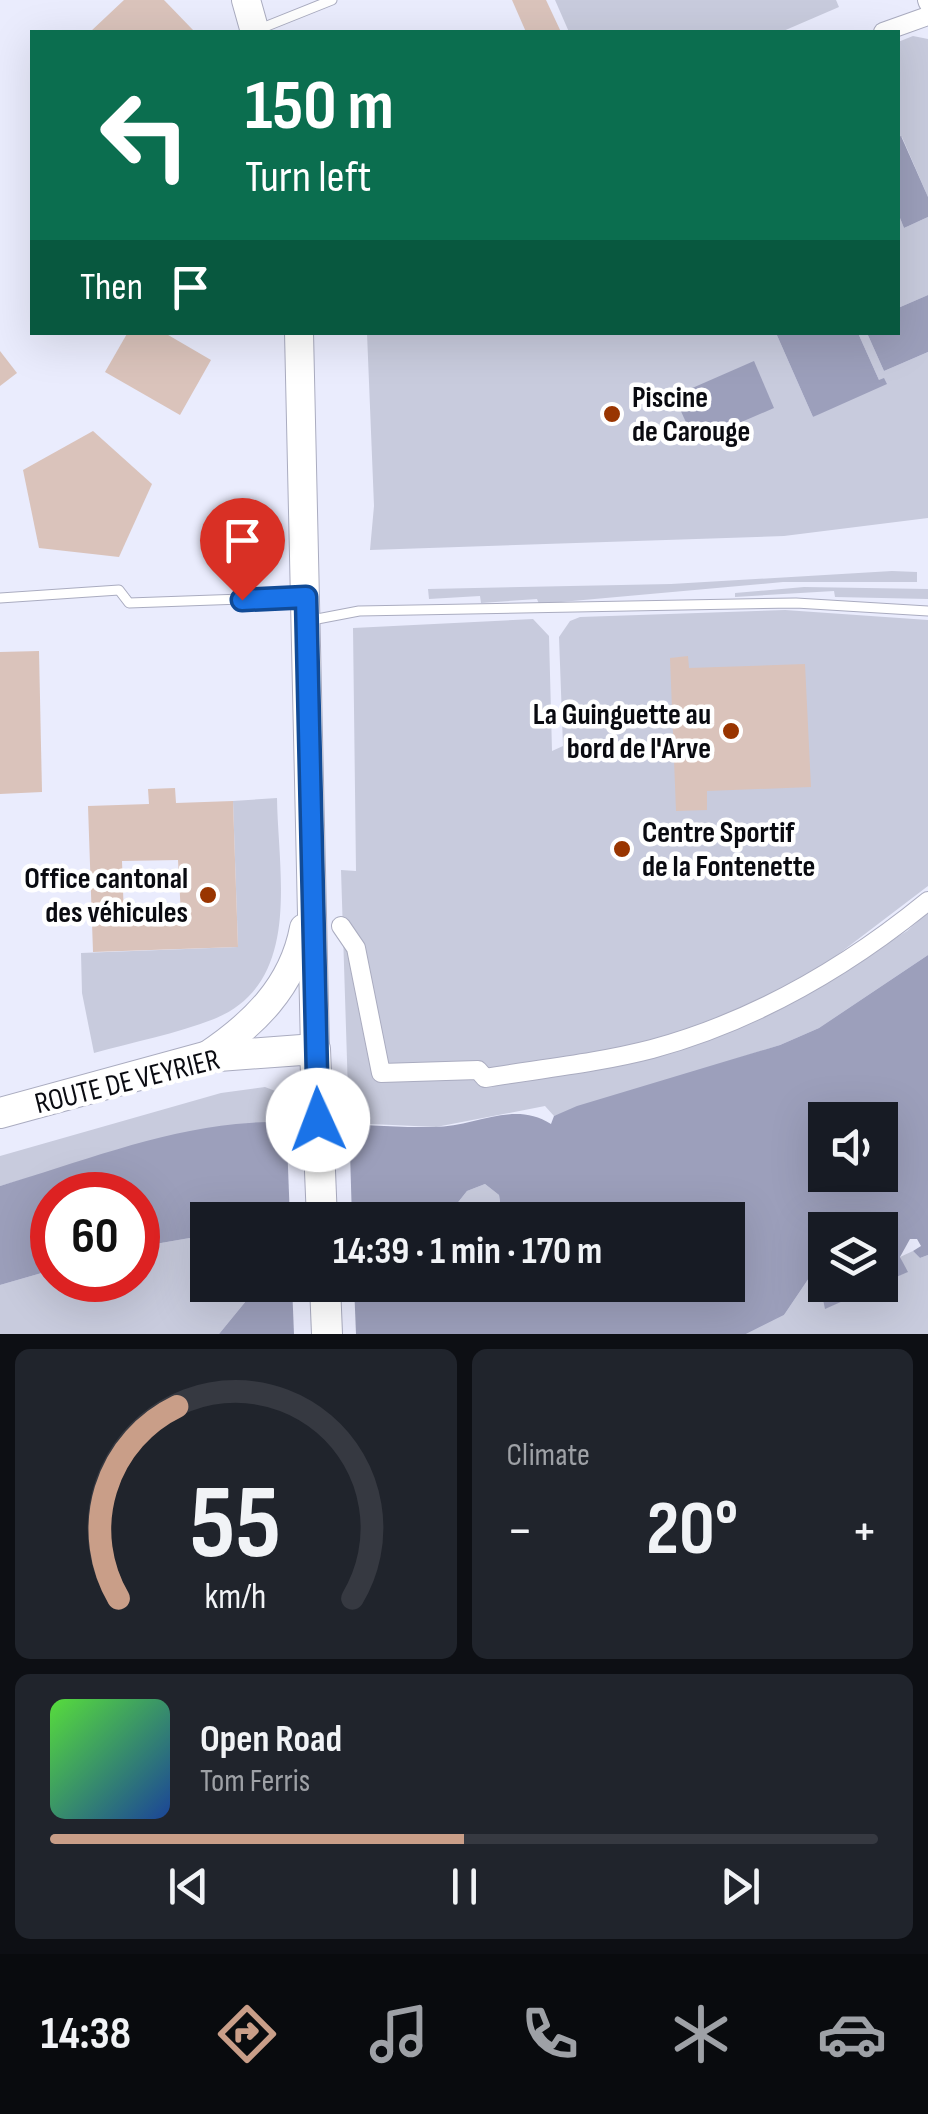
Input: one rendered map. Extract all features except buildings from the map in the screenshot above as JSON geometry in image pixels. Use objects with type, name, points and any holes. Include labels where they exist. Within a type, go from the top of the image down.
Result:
[{"type":"main road","points":[[246,0],[254,30]]},
{"type":"main road","points":[[299,335],[321,1202]]},
{"type":"main road","points":[[205,1056],[238,1035],[281,986],[300,946],[313,877]]},
{"type":"main road","name":"ROUTE DE VEYRIER","points":[[8,1108],[205,1056],[316,1049]]},
{"type":"main road","points":[[326,1302],[327,1334]]},
{"type":"street","points":[[889,30],[928,16]]},
{"type":"street","points":[[341,926],[356,948],[381,1073],[478,1070],[485,1078],[648,1050],[734,1021],[828,974],[928,901]]},
{"type":"lane","points":[[259,30],[332,0]]},
{"type":"lane","points":[[0,598],[119,590],[129,604],[358,612],[796,604],[928,611]]},
{"type":"shaded area","points":[[555,0],[836,0],[839,7],[786,30],[568,30]]},
{"type":"shaded area","points":[[913,36],[928,39],[928,197],[900,138],[900,41]]},
{"type":"shaded area","points":[[900,137],[928,197],[928,217],[904,228],[900,218]]},
{"type":"shaded area","points":[[928,217],[928,295],[900,307],[900,218],[904,228]]},
{"type":"shaded area","points":[[928,295],[928,352],[884,371],[868,335],[900,335],[900,307]]},
{"type":"shaded area","points":[[367,335],[777,335],[813,417],[879,380],[859,335],[868,335],[884,371],[928,352],[928,518],[784,536],[370,550],[374,506]]},
{"type":"shaded area","points":[[777,335],[859,335],[879,380],[884,378],[887,384],[813,417]]},
{"type":"shaded area","points":[[754,361],[774,408],[695,442],[674,396]]},
{"type":"shaded area","points":[[917,572],[917,582],[783,582],[539,604],[537,599],[481,603],[480,596],[429,599],[428,589],[671,584]]},
{"type":"shaded area","points":[[804,587],[928,589],[928,599],[835,597],[834,591],[735,597],[735,593]]},
{"type":"shaded area","points":[[785,610],[928,620],[928,886],[811,975],[809,991],[907,931],[928,912],[928,955],[819,1028],[780,1045],[554,1116],[545,1106],[436,1127],[349,1123],[341,870],[356,871],[353,628],[533,619],[549,636],[552,751],[563,746],[559,637],[570,621],[580,617]]},
{"type":"shaded area","points":[[277,798],[279,924],[262,980],[242,1002],[214,1019],[94,1053],[82,993],[81,953],[238,947],[233,801]]},
{"type":"shaded area","points":[[928,955],[928,1255],[920,1258],[913,1251],[921,1246],[917,1239],[910,1239],[900,1257],[908,1272],[898,1276],[898,1212],[808,1212],[808,1279],[784,1315],[746,1334],[219,1334],[245,1302],[745,1302],[745,1202],[500,1202],[499,1195],[485,1184],[467,1191],[458,1202],[190,1202],[190,1238],[160,1243],[160,1172],[44,1172],[146,1141],[236,1124],[310,1122],[434,1127],[522,1114],[551,1124],[554,1116],[577,1106],[780,1045],[819,1028]]},
{"type":"shaded area","points":[[265,1087],[278,1092],[287,1120],[184,1133],[49,1172],[30,1172],[30,1177],[0,1186],[0,1156],[221,1093]]},
{"type":"shaded area","points":[[30,1176],[30,1276],[0,1285],[0,1186]]},
{"type":"shaded area","points":[[485,1184],[499,1195],[500,1202],[458,1202],[467,1191]]},
{"type":"shaded area","points":[[190,1238],[190,1302],[245,1302],[219,1334],[0,1334],[0,1285],[30,1276],[30,1302],[160,1302],[160,1243]]},
{"type":"shaded area","points":[[913,1251],[920,1258],[928,1255],[928,1334],[746,1334],[784,1315],[808,1279],[808,1302],[825,1302],[826,1308],[840,1302],[898,1302],[898,1276],[907,1272],[900,1257]]},
{"type":"pier","points":[[286,1115],[349,1118],[351,1202],[289,1202]]},
{"type":"pier","points":[[293,1302],[355,1302],[356,1334],[294,1334]]},
{"type":"place","name":"Piscine de Carouge","points":[[612,414]]},
{"type":"place","name":"La Guinguette au bord de l'Arve","points":[[731,731]]},
{"type":"place","name":"Centre Sportif de la Fontenette","points":[[622,849]]},
{"type":"place","name":"Office cantonal des véhicules","points":[[208,895]]},
{"type":"route","points":[[242,600],[306,597],[318,1120]]}]
